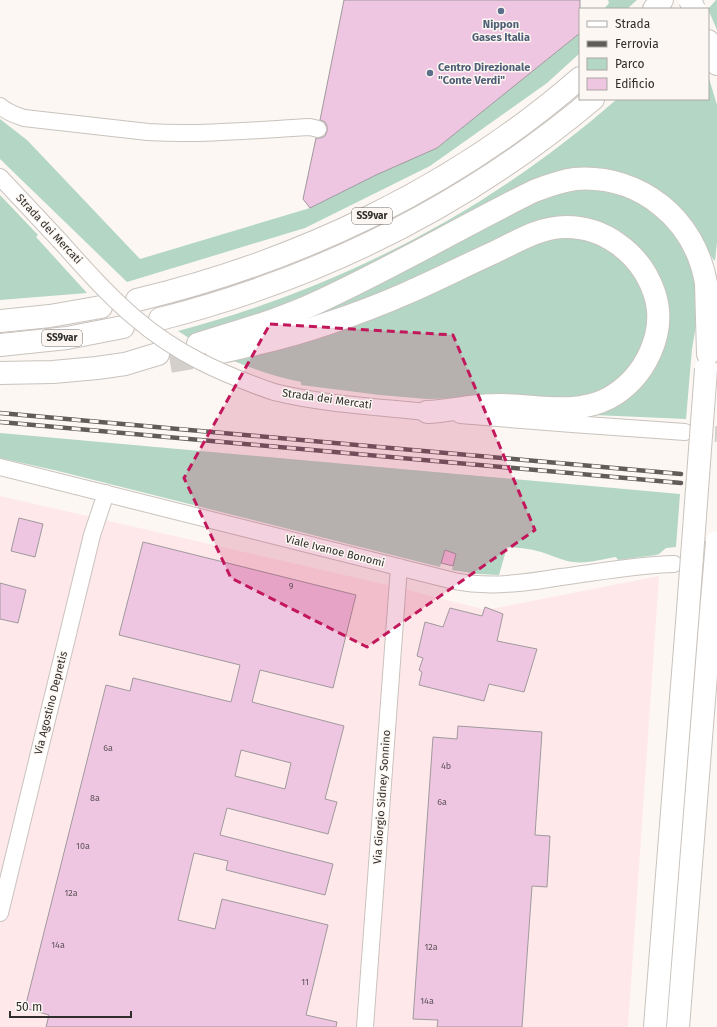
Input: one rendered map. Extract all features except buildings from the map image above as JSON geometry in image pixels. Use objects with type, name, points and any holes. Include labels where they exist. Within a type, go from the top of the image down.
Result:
[{"type":"highway","points":[[655,8],[662,0]]},
{"type":"highway","points":[[709,44],[717,64]]},
{"type":"highway","name":"SS9var","points":[[137,300],[206,282],[256,266],[321,240],[370,217],[417,192],[472,159],[521,125],[579,79]]},
{"type":"highway","name":"SS9var","points":[[160,319],[206,307],[274,284],[340,258],[388,234],[434,210],[495,172],[554,130],[592,100]]},
{"type":"highway","points":[[427,412],[448,411],[492,405],[570,408],[600,402],[618,392],[640,371],[650,354],[656,336],[656,301],[651,284],[641,267],[627,250],[597,232],[577,228],[546,229],[526,236],[428,284],[327,324],[290,335],[208,349],[260,325],[317,302],[380,272],[534,191],[566,180],[589,179],[612,182],[632,188],[642,193],[669,212],[689,237],[698,256],[706,282],[707,361]]},
{"type":"highway","points":[[655,1027],[707,361],[717,303]]},
{"type":"highway","name":"SS9var","points":[[0,307],[101,307],[50,316],[0,321]]},
{"type":"highway","name":"SS9var","points":[[0,345],[67,338],[122,328]]},
{"type":"highway","points":[[0,373],[53,372],[97,368],[164,358]]},
{"type":"highway","points":[[678,1027],[717,542]]},
{"type":"street","points":[[0,106],[9,112],[24,118],[148,132],[204,133],[310,127],[318,129]]},
{"type":"street","name":"Strada dei Mercati","points":[[0,177],[124,308],[145,326],[163,340],[194,359],[243,381],[274,392],[330,402],[427,412],[685,432]]},
{"type":"street","name":"Viale Ivanoe Bonomi","points":[[0,467],[464,582],[491,585],[544,580],[632,567],[674,564]]},
{"type":"street","name":"Via Agostino Depretis","points":[[0,913],[92,535],[106,493]]},
{"type":"street","name":"Via Giorgio Sidney Sonnino","points":[[365,1027],[399,567]]},
{"type":"highlighted area","points":[[270,324],[453,335],[535,530],[367,647],[231,578],[184,478]]},
{"type":"shaded area","points":[[0,496],[392,586],[486,610],[659,576],[628,1027],[0,1027]]},
{"type":"green space","points":[[608,0],[637,0],[628,8],[605,8],[609,3]]},
{"type":"green space","points":[[717,0],[717,30],[709,11],[709,8]]},
{"type":"green space","points":[[579,34],[579,54],[547,83],[430,166],[305,228],[127,282],[0,159],[0,119],[27,140],[140,259],[310,208],[376,175],[437,148]]},
{"type":"green space","points":[[709,78],[717,105],[717,242],[715,261],[707,250],[604,172],[315,294],[232,326],[189,338],[178,331],[239,313],[298,292],[355,268],[411,240],[465,210],[517,176],[568,139],[616,100],[709,100]]},
{"type":"green space","points":[[598,188],[638,200],[674,230],[695,271],[696,325],[692,349],[686,419],[594,415],[667,327],[603,224],[464,257],[346,308],[275,327],[556,191]]},
{"type":"green space","points":[[0,195],[38,235],[36,237],[87,293],[0,300]]},
{"type":"green space","points":[[568,236],[602,244],[631,267],[648,303],[647,336],[623,379],[585,398],[506,397],[427,399],[380,395],[301,385],[301,382],[283,378],[229,359],[536,242]]},
{"type":"green space","points":[[0,433],[680,494],[676,547],[666,548],[656,555],[618,560],[616,557],[589,562],[573,562],[537,551],[507,547],[499,575],[478,574],[452,570],[456,554],[445,551],[440,567],[54,470],[0,458]]},
{"type":"tunnel","points":[[170,362],[210,355]]},
{"type":"tunnel","points":[[691,433],[717,434]]},
{"type":"railway","points":[[0,413],[681,474]]},
{"type":"railway","points":[[0,422],[681,483]]},
{"type":"place","name":"Nippon Gases Italia","points":[[501,11]]},
{"type":"place","name":"Centro Direzionale \"Conte Verdi\"","points":[[430,73]]}]
